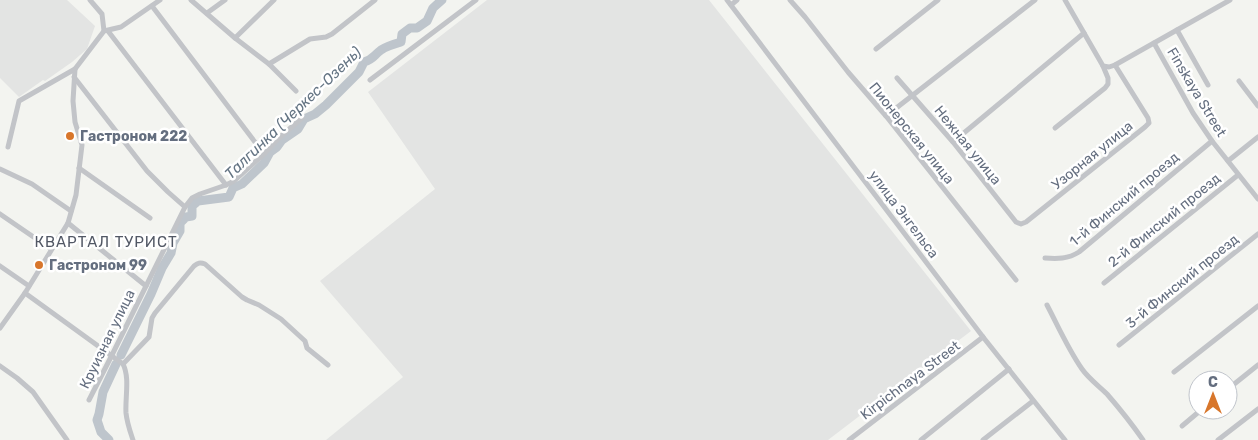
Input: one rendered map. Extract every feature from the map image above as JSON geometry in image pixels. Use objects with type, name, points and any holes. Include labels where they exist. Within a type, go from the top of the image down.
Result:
[{"type":"street","points":[[90,0],[102,14],[106,31],[226,185]]},
{"type":"street","points":[[8,146],[19,101],[74,69],[106,31],[121,27],[160,0]]},
{"type":"street","points":[[191,0],[269,64],[296,91]]},
{"type":"street","points":[[207,13],[225,0]]},
{"type":"street","points":[[235,38],[274,0]]},
{"type":"street","points":[[269,64],[310,39],[326,37],[332,34],[375,0]]},
{"type":"street","points":[[370,80],[476,0]]},
{"type":"street","points":[[729,2],[737,0]]},
{"type":"street","name":"Пионерская улица","points":[[790,0],[886,116],[1016,280]]},
{"type":"street","points":[[876,49],[938,0]]},
{"type":"street","points":[[886,116],[1035,0]]},
{"type":"street","points":[[1055,128],[1108,84],[1108,78],[1102,66],[1065,0]]},
{"type":"street","points":[[1102,66],[1109,67],[1115,65],[1230,0]]},
{"type":"street","name":"улица Энгельса","points":[[729,2],[1062,439]]},
{"type":"street","points":[[152,6],[264,154]]},
{"type":"street","points":[[1176,30],[1208,84]]},
{"type":"street","points":[[953,142],[1084,33]]},
{"type":"street","name":"Finskaya Street","points":[[1154,42],[1188,104],[1212,141],[1258,199]]},
{"type":"street","name":"Узорная улица","points":[[1021,224],[1146,127],[1148,118],[1115,65]]},
{"type":"street","points":[[0,328],[25,293],[68,223],[76,195],[82,145],[75,122],[72,101],[74,69]]},
{"type":"street","points":[[74,77],[147,170],[185,207]]},
{"type":"street","name":"Нежная улица","points":[[897,78],[953,142],[1016,222],[1021,224]]},
{"type":"street","points":[[1239,81],[1258,106]]},
{"type":"street","name":"Круизная улица","points":[[89,400],[185,207],[192,198],[234,181],[302,118]]},
{"type":"street","points":[[1228,161],[1258,137]]},
{"type":"street","name":"1-й Финский проезд","points":[[1045,258],[1064,259],[1073,256],[1212,141]]},
{"type":"street","points":[[79,168],[150,218]]},
{"type":"street","points":[[0,169],[32,184],[71,211]]},
{"type":"street","name":"2-й Финский проезд","points":[[1104,284],[1238,175]]},
{"type":"street","points":[[0,214],[51,249]]},
{"type":"street","points":[[68,223],[146,286]]},
{"type":"street","name":"3-й Финский проезд","points":[[1119,345],[1258,234]]},
{"type":"street","points":[[124,364],[149,337],[152,318],[155,313],[194,266],[202,262],[209,266],[242,298],[259,304],[281,319],[305,341],[307,348],[328,365]]},
{"type":"street","points":[[0,266],[29,286]]},
{"type":"street","points":[[25,293],[124,364],[127,424],[133,440]]},
{"type":"street","points":[[1046,305],[1071,352],[1083,370],[1128,419],[1143,440]]},
{"type":"street","points":[[1174,372],[1258,306]]},
{"type":"street","name":"Kirpichnaya Street","points":[[850,440],[983,337]]},
{"type":"street","points":[[1238,381],[1258,365]]},
{"type":"street","points":[[0,366],[33,392],[67,440]]},
{"type":"street","points":[[921,440],[1009,369]]},
{"type":"street","points":[[983,440],[1034,401]]},
{"type":"street","points":[[1218,440],[1258,409]]},
{"type":"street","points":[[1182,426],[1189,420]]},
{"type":"shaded area","points":[[0,0],[67,0],[95,26],[87,49],[72,62],[19,97],[0,78]]},
{"type":"shaded area","points":[[487,0],[709,0],[971,331],[828,440],[326,440],[403,377],[320,281],[435,189],[368,92]]},
{"type":"waterway","name":"Талгинка (Черкес-Озень)","points":[[121,355],[171,253],[173,243],[180,231],[180,223],[186,217],[192,216],[192,206],[198,201],[229,197],[233,188],[242,184],[264,163],[270,152],[282,140],[298,129],[304,119],[315,114],[326,105],[359,72],[364,62],[383,49],[401,42],[402,34],[410,28],[417,28],[427,21],[433,8],[442,0]]},
{"type":"waterway","name":"Талгинка (Черкес-Озень)","points":[[109,440],[101,432],[97,420],[103,392],[116,364]]},
{"type":"place","name":"Гастроном 222","points":[[70,136]]},
{"type":"place","name":"Гастроном 99","points":[[39,265]]},
{"type":"district","name":"КВАРТАЛ ТУРИСТ","points":[[106,242]]}]
